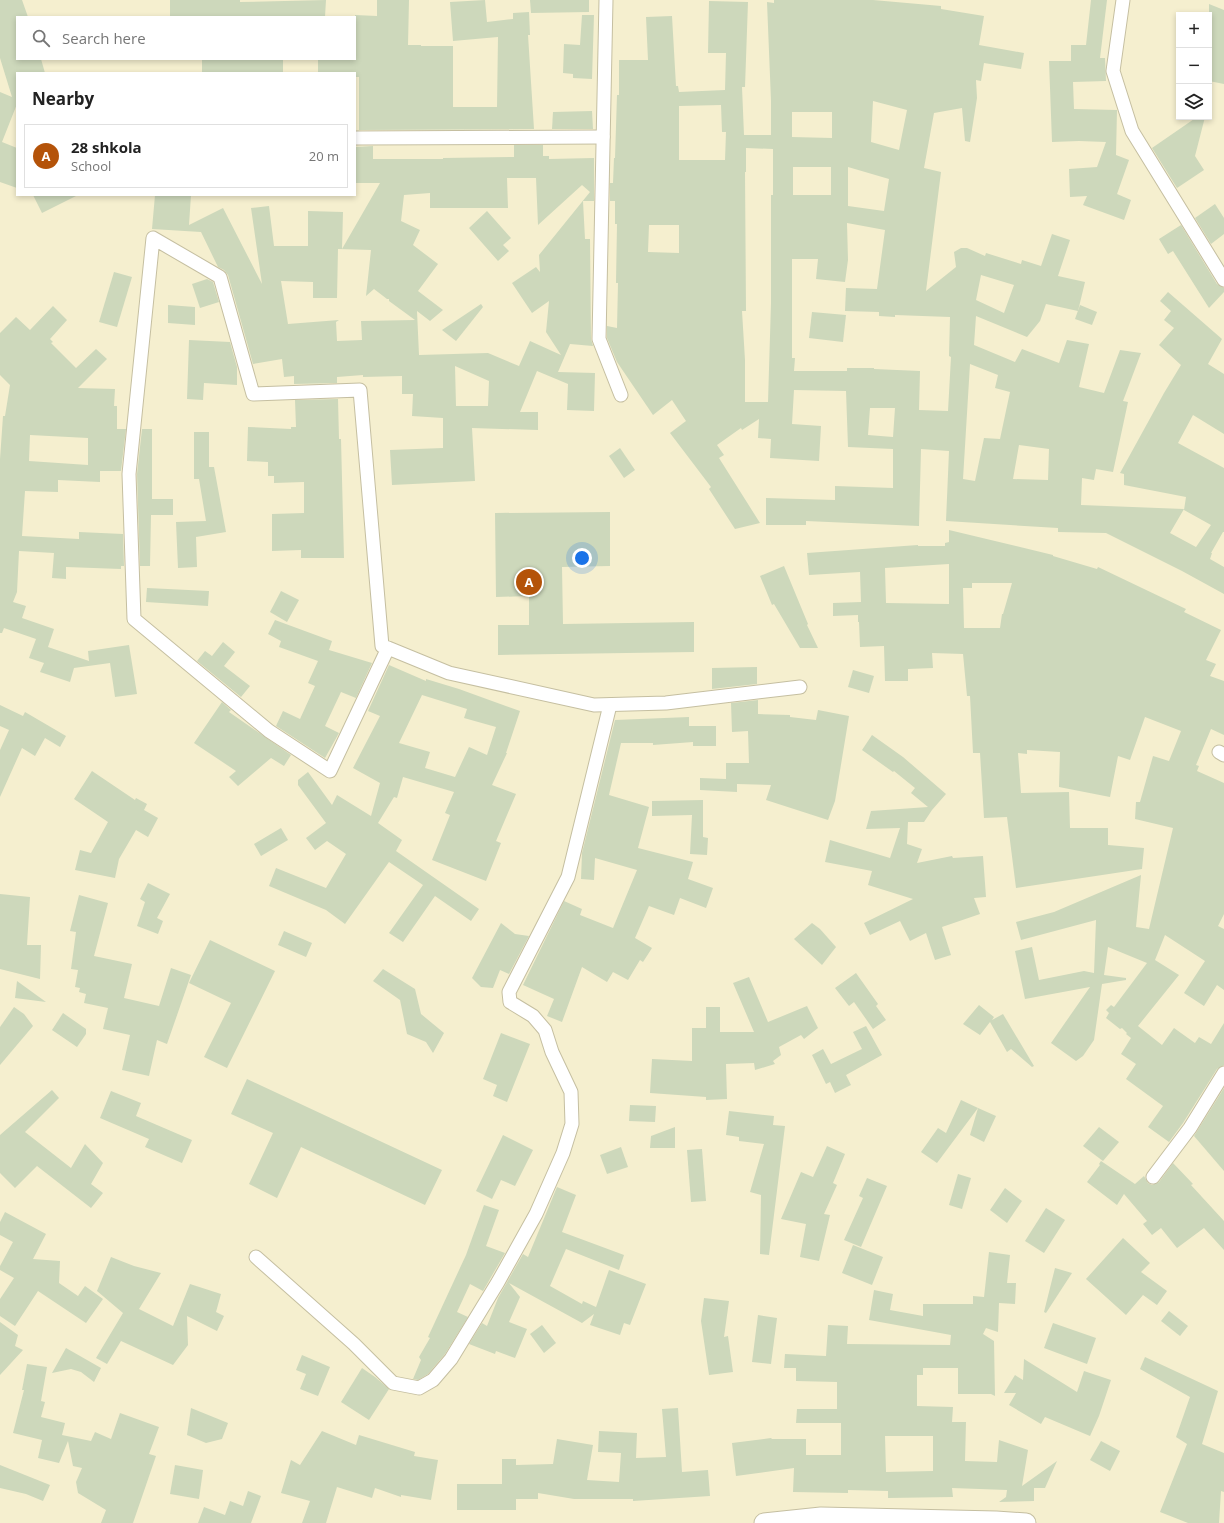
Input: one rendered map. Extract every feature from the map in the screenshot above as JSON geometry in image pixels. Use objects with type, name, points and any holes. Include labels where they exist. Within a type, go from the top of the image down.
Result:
[{"type":"main road","points":[[764,1523],[821,1517],[1026,1523]]},
{"type":"street","points":[[606,0],[599,339],[621,395]]},
{"type":"street","points":[[1123,0],[1113,71],[1132,131],[1224,280]]},
{"type":"street","points":[[356,138],[603,137]]},
{"type":"street","points":[[388,648],[330,771],[269,731],[134,619],[129,474],[153,238],[220,277],[253,394],[360,390],[382,646],[388,648],[449,673],[594,705],[666,704],[800,687]]},
{"type":"street","points":[[256,1257],[354,1344],[393,1383],[419,1388],[433,1380],[451,1359],[498,1282],[536,1214],[563,1153],[572,1124],[571,1092],[552,1052],[545,1030],[533,1016],[510,1002],[509,992],[568,876],[610,705]]},
{"type":"street","points":[[1153,1177],[1190,1128],[1224,1073]]},
{"type":"building","points":[[0,0],[22,0],[28,16],[16,16],[16,60],[41,60],[45,72],[16,72],[16,107],[2,142],[16,148],[16,188],[0,182],[0,92],[12,97],[0,58]]},
{"type":"building","points":[[170,0],[240,0],[240,2],[326,0],[325,16],[170,16]]},
{"type":"building","points":[[377,0],[409,0],[408,45],[453,46],[453,107],[497,107],[498,37],[453,41],[450,2],[485,0],[487,22],[513,19],[513,13],[529,12],[530,35],[528,35],[534,129],[359,130],[359,77],[356,77],[356,72],[318,72],[318,60],[356,60],[355,15],[377,16]]},
{"type":"building","points":[[530,0],[589,0],[589,12],[531,13]]},
{"type":"building","points":[[774,0],[873,0],[941,6],[941,9],[984,16],[979,45],[1024,53],[1021,69],[984,63],[981,81],[976,80],[977,98],[970,142],[965,141],[962,108],[934,113],[924,168],[941,172],[926,291],[956,267],[954,252],[961,248],[967,248],[985,256],[986,253],[1021,264],[1022,260],[1041,266],[1052,234],[1070,240],[1058,276],[1085,282],[1078,311],[1046,304],[1040,321],[1027,337],[976,316],[974,345],[1015,362],[1022,349],[1059,363],[1067,340],[1089,344],[1079,387],[1104,393],[1120,350],[1141,353],[1123,401],[1128,402],[1113,472],[1096,469],[1094,480],[1082,478],[1081,505],[1184,509],[1170,533],[1196,547],[1211,525],[1184,510],[1186,497],[1124,485],[1124,474],[1120,473],[1181,365],[1159,345],[1174,328],[1164,320],[1171,311],[1160,301],[1168,292],[1222,339],[1208,364],[1224,374],[1224,434],[1193,415],[1178,443],[1224,468],[1224,532],[1211,553],[1210,559],[1224,567],[1224,594],[1106,533],[1058,532],[1058,528],[946,521],[949,451],[921,449],[919,526],[806,521],[806,525],[766,525],[766,498],[835,500],[835,486],[893,488],[893,449],[848,447],[846,391],[794,390],[792,424],[821,426],[819,461],[770,458],[771,439],[758,438],[759,419],[742,430],[741,428],[717,445],[724,455],[719,458],[760,523],[735,529],[709,489],[711,487],[670,433],[686,421],[672,400],[653,415],[617,362],[607,338],[607,326],[617,328],[617,224],[615,224],[615,201],[610,201],[610,183],[613,183],[615,158],[617,95],[619,95],[619,60],[648,60],[646,17],[672,16],[676,86],[678,86],[679,92],[725,90],[726,53],[708,53],[709,1],[748,2],[745,87],[742,87],[744,135],[771,135],[767,2],[774,3]],"holes":[[[873,101],[907,110],[899,150],[871,142]],[[721,105],[722,132],[726,132],[725,160],[679,160],[679,106]],[[792,112],[832,112],[832,138],[792,137]],[[746,148],[773,149],[768,402],[745,402],[745,360],[742,311],[746,311]],[[793,167],[831,167],[831,195],[793,195]],[[848,167],[889,179],[884,211],[848,206]],[[847,223],[885,230],[877,289],[846,288],[845,311],[879,312],[879,316],[895,317],[895,315],[950,317],[949,356],[951,357],[948,411],[919,410],[920,371],[874,368],[847,368],[847,371],[794,371],[795,358],[792,358],[792,259],[818,259],[816,279],[845,282],[848,260]],[[649,225],[679,225],[679,253],[648,252]],[[981,275],[1014,285],[1004,313],[976,300]],[[970,364],[998,375],[995,388],[1010,392],[1000,439],[984,438],[975,481],[963,479]],[[870,408],[895,408],[893,437],[868,435]],[[1019,445],[1049,449],[1048,480],[1013,479]]]},
{"type":"building","points":[[1091,0],[1107,0],[1100,58],[1105,58],[1106,81],[1073,82],[1074,109],[1117,110],[1116,155],[1129,160],[1117,194],[1131,200],[1124,220],[1083,205],[1087,196],[1070,197],[1069,169],[1097,167],[1106,142],[1052,142],[1049,61],[1071,61],[1071,45],[1086,45]]},
{"type":"building","points":[[1209,4],[1224,10],[1224,84],[1212,82],[1212,12],[1209,12]]},
{"type":"building","points":[[582,15],[594,15],[592,79],[573,78],[573,74],[563,73],[564,44],[580,45]]},
{"type":"building","points":[[202,60],[283,60],[283,72],[202,72]]},
{"type":"building","points":[[592,111],[593,129],[552,129],[553,112]]},
{"type":"building","points":[[1193,120],[1204,120],[1195,156],[1204,170],[1177,188],[1152,148]]},
{"type":"building","points":[[514,145],[543,145],[543,156],[549,156],[549,159],[594,158],[594,201],[583,201],[585,239],[590,239],[591,339],[593,346],[570,344],[558,372],[595,373],[594,411],[567,410],[568,384],[537,371],[520,412],[538,412],[538,430],[472,428],[475,481],[392,485],[390,450],[443,448],[443,418],[412,416],[413,394],[402,394],[402,376],[363,377],[363,375],[337,377],[337,383],[294,384],[294,376],[284,377],[282,359],[253,364],[228,275],[224,270],[218,267],[201,232],[152,229],[155,196],[191,196],[189,225],[223,208],[262,284],[251,208],[269,206],[274,246],[308,246],[308,211],[343,212],[342,249],[380,183],[356,183],[356,147],[373,146],[373,159],[514,157]],"holes":[[[507,178],[536,178],[538,225],[582,185],[590,192],[539,255],[540,272],[536,267],[512,283],[532,313],[549,301],[546,332],[561,355],[530,341],[519,366],[488,353],[419,355],[417,311],[430,321],[443,310],[418,291],[438,264],[413,245],[420,230],[401,221],[404,195],[430,193],[430,208],[508,208]],[[338,249],[371,250],[366,296],[374,289],[415,320],[361,321],[362,340],[337,341],[336,322],[339,320],[288,324],[281,281],[313,282],[313,298],[337,298]],[[455,366],[489,381],[488,406],[456,406]]]},
{"type":"building","points":[[34,196],[76,196],[42,213]]},
{"type":"building","points":[[1215,204],[1224,218],[1224,234],[1211,244],[1195,218]]},
{"type":"building","points":[[487,211],[511,238],[503,245],[509,251],[498,261],[469,228]]},
{"type":"building","points":[[1181,225],[1217,284],[1224,288],[1224,292],[1209,308],[1173,251],[1168,254],[1159,239]]},
{"type":"building","points":[[114,272],[132,277],[117,327],[99,322]]},
{"type":"building","points":[[207,279],[213,282],[219,302],[200,308],[192,284]]},
{"type":"building","points":[[481,304],[483,307],[456,341],[442,330]]},
{"type":"building","points":[[168,305],[195,307],[195,325],[168,323]]},
{"type":"building","points":[[1080,305],[1097,312],[1092,325],[1075,319]]},
{"type":"building","points":[[53,306],[67,320],[50,339],[53,342],[51,343],[76,368],[96,349],[107,359],[78,388],[115,389],[114,406],[117,406],[117,429],[126,429],[121,471],[100,471],[100,482],[58,480],[58,492],[25,491],[22,536],[79,539],[79,532],[123,534],[124,566],[121,566],[121,569],[66,567],[66,579],[52,578],[54,553],[19,551],[17,592],[13,602],[26,606],[22,618],[54,629],[48,647],[89,661],[88,651],[129,645],[137,694],[115,697],[110,663],[74,668],[70,682],[40,672],[44,663],[29,658],[36,639],[4,628],[2,633],[0,633],[0,459],[3,416],[5,416],[10,385],[0,375],[0,333],[16,317],[30,330]],"holes":[[[30,435],[88,438],[88,465],[29,461]]]},
{"type":"building","points":[[812,312],[846,315],[843,342],[809,338]]},
{"type":"building","points":[[189,340],[230,342],[237,367],[237,385],[204,383],[203,400],[187,399]]},
{"type":"building","points":[[338,399],[339,439],[341,439],[344,558],[301,558],[301,550],[272,551],[272,514],[304,513],[304,482],[274,483],[274,476],[268,476],[268,462],[247,461],[248,427],[291,429],[291,427],[296,427],[295,400]]},
{"type":"building","points":[[142,429],[152,429],[152,499],[173,499],[173,515],[151,515],[150,566],[140,566],[137,474]]},
{"type":"building","points":[[194,432],[209,432],[209,467],[214,467],[226,532],[196,537],[197,567],[178,568],[176,522],[206,521],[199,479],[194,479]]},
{"type":"building","points":[[620,448],[635,470],[624,478],[609,456]]},
{"type":"building","points":[[610,512],[610,566],[562,567],[563,624],[694,622],[694,652],[498,655],[498,625],[529,625],[529,596],[496,597],[495,513]]},
{"type":"building","points":[[949,530],[1053,555],[1097,569],[1098,567],[1186,609],[1184,612],[1221,630],[1206,660],[1216,664],[1210,676],[1224,681],[1224,735],[1211,729],[1196,765],[1199,766],[1197,771],[1224,783],[1224,914],[1218,926],[1224,929],[1224,990],[1217,985],[1204,1006],[1184,993],[1205,961],[1165,935],[1155,960],[1179,975],[1138,1026],[1162,1045],[1174,1028],[1195,1043],[1199,1037],[1211,1044],[1224,1023],[1224,1065],[1217,1069],[1183,1123],[1169,1142],[1148,1127],[1163,1106],[1126,1079],[1136,1064],[1121,1054],[1131,1038],[1122,1028],[1120,1029],[1106,1018],[1109,1013],[1106,1010],[1111,1005],[1114,1007],[1147,963],[1108,947],[1104,975],[1126,978],[1126,980],[1102,984],[1094,1040],[1083,1056],[1076,1061],[1051,1043],[1090,987],[1025,999],[1015,951],[1032,947],[1039,980],[1084,971],[1094,973],[1096,920],[1021,940],[1016,922],[1054,912],[1141,875],[1136,927],[1149,929],[1173,828],[1135,819],[1136,802],[1140,802],[1153,756],[1169,761],[1181,731],[1145,717],[1130,760],[1118,756],[1110,797],[1059,787],[1060,752],[1027,750],[1027,754],[1018,753],[1021,793],[1069,792],[1070,828],[1108,828],[1108,845],[1144,848],[1142,869],[1016,888],[1007,817],[984,818],[980,753],[973,753],[970,696],[967,696],[963,654],[932,653],[933,668],[908,669],[908,681],[885,681],[884,646],[860,647],[858,615],[833,616],[833,603],[861,602],[860,572],[809,575],[807,553],[918,545],[945,546],[945,543],[949,542]],"holes":[[[949,564],[949,604],[886,603],[885,568]],[[972,583],[1012,583],[1002,614],[1000,628],[964,628],[963,588],[972,588]]]},
{"type":"building","points":[[784,566],[808,624],[807,625],[818,648],[800,648],[774,604],[772,605],[760,576]]},
{"type":"building","points":[[147,588],[209,591],[208,606],[146,602]]},
{"type":"building","points":[[281,591],[299,600],[287,622],[270,612]]},
{"type":"building","points":[[275,620],[332,641],[329,650],[372,663],[356,698],[341,692],[325,726],[339,733],[325,758],[276,726],[283,711],[300,719],[315,686],[308,683],[318,661],[279,647],[281,641],[268,634]]},
{"type":"building","points":[[223,642],[235,652],[224,666],[250,686],[241,697],[197,661],[205,651],[212,656]]},
{"type":"building","points":[[389,665],[426,681],[426,679],[459,689],[520,711],[507,753],[492,785],[516,794],[496,841],[501,843],[486,881],[432,860],[450,815],[445,813],[454,792],[403,777],[397,798],[394,797],[378,823],[402,840],[396,851],[479,909],[471,921],[435,896],[403,942],[389,933],[423,885],[389,862],[345,924],[326,910],[269,886],[276,868],[326,888],[346,854],[327,841],[315,850],[306,838],[326,823],[298,785],[298,780],[308,772],[332,805],[337,795],[371,816],[380,783],[353,768],[380,716],[368,711]],"holes":[[[422,695],[467,709],[464,718],[496,727],[487,755],[469,747],[455,777],[425,768],[430,752],[399,743]]]},
{"type":"building","points":[[757,667],[757,684],[712,689],[712,668]]},
{"type":"building","points":[[853,670],[874,676],[869,693],[848,687]]},
{"type":"building","points":[[758,700],[758,714],[790,715],[790,717],[816,720],[818,710],[849,716],[835,801],[828,820],[766,800],[771,785],[737,784],[737,792],[700,790],[700,778],[726,779],[726,763],[749,763],[748,731],[732,732],[731,703]]},
{"type":"building","points":[[222,702],[231,710],[229,712],[291,755],[284,766],[271,758],[238,786],[229,777],[236,771],[194,743]]},
{"type":"building","points":[[0,705],[23,716],[25,712],[66,736],[60,747],[45,738],[35,756],[22,748],[0,797],[0,750],[9,730],[0,726]]},
{"type":"building","points":[[689,717],[689,726],[716,726],[716,746],[693,746],[693,742],[653,745],[653,743],[621,743],[609,795],[649,807],[638,848],[693,862],[688,879],[713,888],[706,908],[680,898],[674,915],[649,906],[635,938],[652,948],[643,962],[640,960],[628,980],[613,972],[607,982],[582,967],[562,1022],[547,1016],[554,999],[523,985],[564,901],[582,909],[580,915],[613,928],[637,870],[595,858],[594,880],[581,879],[582,853],[615,720]]},
{"type":"building","points":[[872,735],[903,757],[946,794],[924,822],[908,822],[907,844],[922,849],[917,863],[952,856],[953,858],[983,856],[986,897],[974,898],[980,914],[942,927],[951,955],[935,960],[926,933],[910,941],[900,921],[870,935],[864,923],[913,899],[868,885],[872,871],[825,862],[830,840],[890,858],[900,828],[866,829],[871,811],[928,807],[911,793],[915,788],[894,771],[893,772],[862,750]]},
{"type":"building","points":[[92,771],[135,800],[136,798],[147,804],[144,810],[158,818],[148,837],[136,830],[119,859],[115,878],[75,870],[80,850],[91,853],[108,822],[74,799]]},
{"type":"building","points":[[703,800],[703,837],[708,838],[707,855],[690,854],[692,815],[652,816],[652,801]]},
{"type":"building","points":[[281,828],[288,840],[261,856],[254,844]]},
{"type":"building","points":[[148,883],[170,894],[157,918],[163,921],[158,934],[137,926],[145,902],[140,899]]},
{"type":"building","points":[[0,894],[30,897],[27,945],[41,945],[40,979],[0,969]]},
{"type":"building","points":[[79,895],[108,903],[94,956],[132,964],[124,998],[159,1006],[171,968],[191,975],[167,1044],[157,1040],[149,1076],[122,1070],[130,1035],[103,1029],[108,1008],[84,1003],[86,994],[79,992],[80,988],[75,987],[78,970],[71,969],[76,932],[70,931]]},
{"type":"building","points":[[501,923],[515,934],[529,936],[509,974],[500,970],[493,988],[481,987],[472,978]]},
{"type":"building","points":[[812,923],[820,929],[836,947],[822,965],[794,939]]},
{"type":"building","points":[[284,931],[312,943],[306,957],[278,945]]},
{"type":"building","points":[[210,940],[275,971],[227,1068],[204,1057],[231,1003],[189,983]]},
{"type":"building","points":[[383,969],[415,989],[421,1014],[444,1033],[433,1053],[426,1042],[407,1034],[400,1000],[373,981]]},
{"type":"building","points":[[856,973],[878,1004],[876,1006],[886,1020],[873,1029],[854,1002],[849,1006],[835,988]]},
{"type":"building","points":[[749,977],[768,1022],[807,1006],[818,1028],[804,1039],[801,1035],[779,1047],[781,1055],[773,1061],[775,1064],[755,1070],[754,1063],[726,1064],[727,1099],[706,1100],[706,1097],[650,1093],[652,1059],[692,1061],[692,1028],[706,1028],[706,1007],[720,1007],[720,1032],[754,1032],[733,983]]},
{"type":"building","points":[[17,981],[46,1002],[15,998]]},
{"type":"building","points":[[979,1005],[994,1017],[992,1020],[1003,1014],[1034,1066],[1032,1067],[1011,1049],[1007,1052],[990,1022],[980,1035],[963,1024]]},
{"type":"building","points":[[14,1007],[24,1014],[33,1026],[0,1065],[0,1027]]},
{"type":"building","points":[[63,1013],[86,1029],[86,1034],[77,1047],[52,1030]]},
{"type":"building","points":[[866,1026],[882,1055],[846,1075],[851,1085],[835,1093],[830,1082],[826,1084],[812,1055],[823,1049],[831,1064],[862,1049],[853,1032]]},
{"type":"building","points":[[501,1033],[530,1044],[507,1102],[493,1096],[497,1085],[483,1079]]},
{"type":"building","points":[[247,1079],[442,1170],[425,1205],[301,1147],[277,1198],[249,1184],[273,1133],[231,1114]]},
{"type":"building","points":[[1224,1088],[1224,1171],[1194,1136]]},
{"type":"building","points":[[52,1090],[59,1098],[25,1132],[71,1168],[85,1144],[103,1163],[91,1184],[103,1193],[91,1208],[37,1166],[15,1188],[0,1173],[0,1135]]},
{"type":"building","points":[[111,1091],[141,1103],[136,1116],[192,1140],[182,1163],[145,1147],[149,1139],[100,1118]]},
{"type":"building","points":[[961,1100],[978,1108],[937,1163],[921,1152],[938,1128],[946,1133]]},
{"type":"building","points":[[630,1105],[656,1106],[655,1122],[629,1121]]},
{"type":"building","points":[[978,1108],[996,1116],[984,1142],[970,1135]]},
{"type":"building","points":[[729,1111],[774,1116],[773,1125],[785,1126],[769,1255],[760,1254],[761,1195],[750,1192],[764,1144],[739,1141],[739,1137],[726,1135]]},
{"type":"building","points":[[675,1127],[675,1148],[650,1148],[651,1136]]},
{"type":"building","points":[[1099,1127],[1119,1142],[1103,1161],[1083,1146]]},
{"type":"building","points":[[503,1135],[533,1150],[515,1186],[501,1180],[492,1199],[476,1191]]},
{"type":"building","points":[[827,1146],[845,1154],[833,1183],[837,1185],[824,1214],[830,1215],[819,1261],[800,1257],[806,1224],[781,1219],[801,1172],[813,1177]]},
{"type":"building","points":[[621,1147],[628,1167],[607,1174],[600,1155]]},
{"type":"building","points":[[702,1149],[706,1201],[691,1202],[687,1150]]},
{"type":"building","points":[[1101,1161],[1135,1184],[1144,1176],[1148,1183],[1152,1185],[1159,1182],[1173,1163],[1224,1221],[1224,1250],[1204,1228],[1177,1248],[1161,1228],[1152,1235],[1143,1224],[1147,1221],[1124,1194],[1117,1205],[1087,1182],[1100,1165],[1099,1164]]},
{"type":"building","points":[[958,1174],[971,1178],[962,1209],[949,1205]]},
{"type":"building","points":[[867,1178],[887,1186],[861,1247],[844,1240],[863,1198],[859,1196]]},
{"type":"building","points":[[557,1187],[576,1195],[562,1232],[624,1255],[619,1270],[566,1249],[550,1286],[582,1304],[583,1301],[596,1307],[609,1270],[646,1284],[630,1325],[624,1323],[620,1335],[590,1325],[594,1314],[582,1323],[509,1283],[520,1297],[509,1322],[527,1329],[515,1358],[496,1351],[495,1354],[469,1344],[482,1323],[487,1326],[498,1298],[523,1254],[528,1257]]},
{"type":"building","points":[[1005,1188],[1022,1201],[1007,1223],[990,1210]]},
{"type":"building","points":[[484,1205],[499,1210],[486,1246],[505,1253],[483,1291],[470,1284],[457,1312],[468,1317],[445,1354],[428,1374],[418,1380],[413,1379],[421,1360],[419,1357],[430,1338],[428,1337],[466,1255]]},
{"type":"building","points":[[1046,1208],[1065,1220],[1044,1253],[1025,1241]]},
{"type":"building","points":[[5,1212],[46,1234],[33,1259],[60,1261],[59,1283],[78,1296],[85,1286],[103,1299],[86,1323],[38,1291],[15,1326],[0,1316],[0,1299],[14,1278],[0,1270],[0,1266],[13,1242],[0,1235],[0,1222]]},
{"type":"building","points":[[1123,1238],[1150,1263],[1141,1272],[1167,1291],[1157,1305],[1143,1295],[1126,1315],[1086,1279]]},
{"type":"building","points":[[853,1245],[883,1257],[872,1285],[842,1273]]},
{"type":"building","points":[[989,1252],[1010,1255],[1007,1283],[1016,1283],[1015,1304],[999,1303],[998,1332],[986,1328],[983,1334],[994,1341],[995,1396],[991,1394],[958,1394],[958,1368],[923,1368],[923,1375],[917,1375],[917,1406],[953,1407],[952,1422],[966,1422],[965,1461],[997,1462],[999,1440],[1028,1450],[1022,1486],[1057,1461],[1045,1488],[1034,1488],[1034,1501],[999,1502],[1006,1497],[1007,1490],[952,1488],[953,1497],[888,1498],[888,1491],[848,1490],[848,1493],[793,1492],[794,1468],[736,1476],[732,1443],[771,1438],[806,1439],[806,1455],[841,1455],[841,1423],[796,1423],[797,1409],[837,1409],[837,1382],[796,1381],[796,1368],[784,1368],[785,1354],[826,1356],[828,1325],[848,1326],[847,1344],[950,1345],[951,1335],[869,1320],[874,1290],[893,1294],[890,1310],[923,1316],[923,1304],[973,1304],[973,1296],[984,1297]],"holes":[[[885,1436],[933,1436],[933,1471],[886,1472]]]},
{"type":"building","points":[[111,1257],[134,1266],[161,1273],[139,1309],[173,1326],[190,1284],[221,1294],[216,1312],[224,1316],[217,1331],[187,1316],[188,1345],[173,1365],[121,1341],[107,1364],[96,1358],[123,1313],[97,1291]]},
{"type":"building","points":[[1055,1268],[1072,1273],[1046,1313],[1044,1312]]},
{"type":"building","points":[[704,1298],[729,1301],[724,1337],[728,1336],[733,1372],[709,1375],[701,1321]]},
{"type":"building","points":[[1169,1311],[1188,1326],[1180,1336],[1161,1321]]},
{"type":"building","points":[[758,1315],[777,1318],[771,1364],[752,1362]]},
{"type":"building","points":[[0,1322],[18,1335],[15,1346],[23,1350],[0,1375]]},
{"type":"building","points":[[1053,1323],[1096,1338],[1087,1364],[1044,1348]]},
{"type":"building","points":[[542,1325],[556,1343],[544,1353],[530,1334]]},
{"type":"building","points":[[66,1348],[101,1368],[94,1382],[81,1372],[71,1369],[52,1373]]},
{"type":"building","points":[[302,1355],[330,1367],[318,1396],[300,1389],[306,1374],[296,1370]]},
{"type":"building","points":[[1145,1357],[1218,1391],[1202,1444],[1224,1453],[1224,1492],[1221,1491],[1219,1523],[1188,1523],[1160,1512],[1187,1444],[1176,1437],[1190,1397],[1140,1369]]},
{"type":"building","points":[[1024,1359],[1077,1392],[1084,1371],[1111,1380],[1099,1416],[1090,1436],[1045,1417],[1041,1424],[1009,1405],[1016,1393],[1004,1393],[1015,1375],[1023,1380]]},
{"type":"building","points":[[27,1364],[47,1367],[41,1401],[45,1402],[41,1417],[65,1423],[62,1435],[91,1441],[95,1432],[111,1439],[120,1413],[159,1427],[149,1454],[156,1456],[133,1523],[101,1523],[106,1510],[78,1493],[76,1482],[82,1468],[73,1466],[68,1441],[59,1463],[38,1458],[42,1440],[13,1433],[24,1390],[22,1390]]},
{"type":"building","points":[[362,1368],[389,1389],[369,1420],[341,1402]]},
{"type":"building","points":[[191,1408],[228,1423],[222,1439],[206,1443],[187,1435]]},
{"type":"building","points":[[678,1408],[682,1472],[708,1470],[710,1496],[633,1501],[633,1499],[574,1499],[538,1493],[538,1499],[516,1499],[516,1510],[457,1510],[457,1484],[502,1484],[502,1459],[516,1459],[516,1465],[553,1464],[557,1439],[593,1445],[587,1480],[619,1482],[621,1453],[598,1452],[599,1431],[637,1433],[636,1458],[666,1457],[662,1409]]},
{"type":"building","points":[[322,1431],[356,1445],[359,1435],[415,1452],[414,1456],[438,1460],[431,1500],[401,1495],[401,1497],[375,1488],[372,1498],[337,1487],[326,1523],[302,1523],[310,1501],[281,1493],[291,1460],[300,1465]]},
{"type":"building","points":[[1101,1441],[1120,1451],[1110,1471],[1090,1460]]},
{"type":"building","points":[[0,1465],[50,1485],[43,1501],[26,1494],[0,1488]]},
{"type":"building","points":[[175,1465],[203,1470],[199,1499],[170,1494]]},
{"type":"building","points":[[248,1491],[261,1496],[251,1523],[198,1523],[204,1507],[225,1515],[230,1501],[243,1506]]},
{"type":"place","name":"28 shkola","points":[[529,582]]}]
